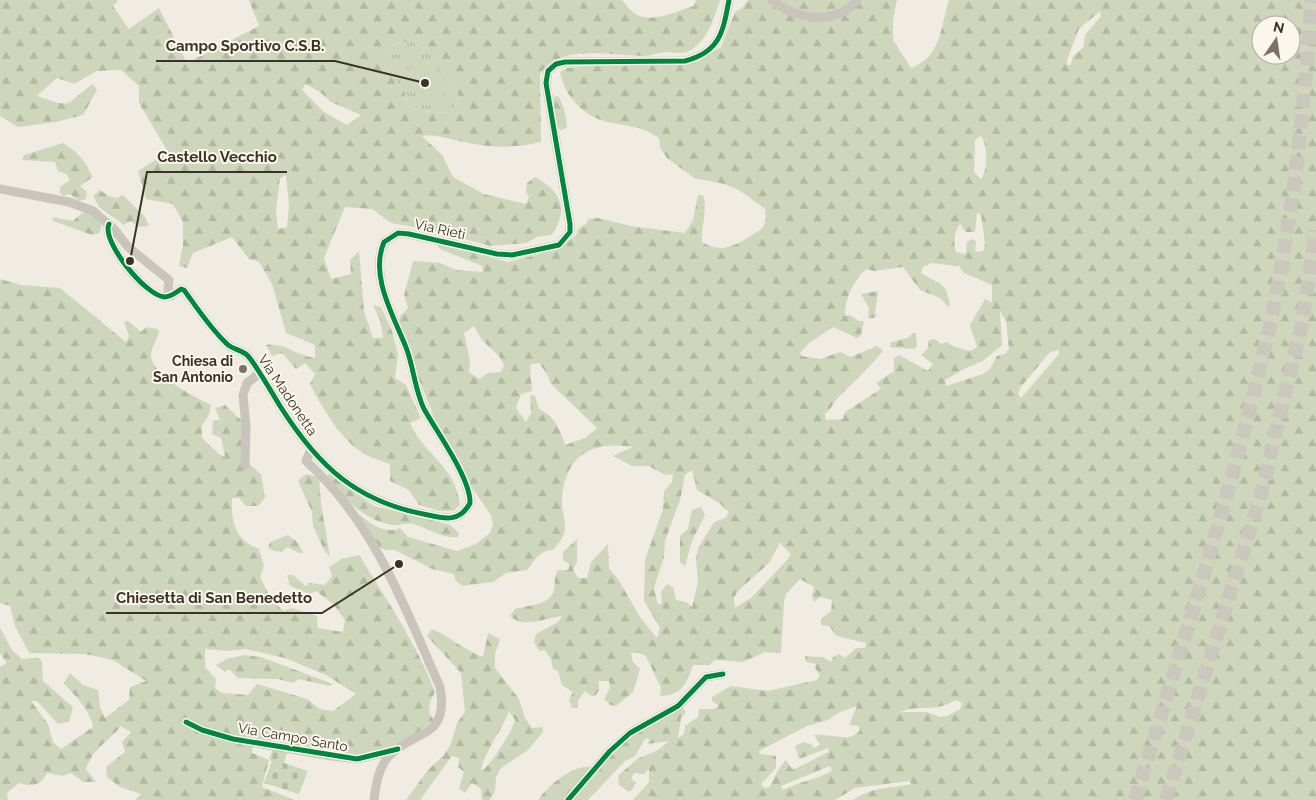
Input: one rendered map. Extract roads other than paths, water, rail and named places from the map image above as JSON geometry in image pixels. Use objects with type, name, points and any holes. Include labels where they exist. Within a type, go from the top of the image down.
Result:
[{"type":"street","name":"Via Rieti","points":[[311,449],[344,482],[377,502],[434,517],[450,519],[464,514],[470,503],[468,487],[423,406],[407,351],[388,305],[380,259],[384,242],[398,232],[497,254],[512,255],[559,245],[570,232],[570,224],[546,83],[548,71],[556,64],[565,62],[685,61],[696,58],[714,46],[719,40],[724,29],[729,0]]},
{"type":"street","points":[[772,0],[805,16],[830,18],[841,14],[857,0]]},
{"type":"street","points":[[0,188],[69,202],[92,211],[109,224],[128,247],[169,280],[168,290],[171,296],[160,296],[133,275],[117,253],[108,231],[109,224]]},
{"type":"street","name":"Via Madonetta","points":[[171,296],[181,289],[184,290],[212,328],[228,345],[247,355],[311,449]]},
{"type":"street","points":[[245,465],[246,426],[243,395],[247,383],[259,374]]},
{"type":"street","points":[[311,449],[306,461],[341,500],[376,546],[440,687],[442,710],[438,722],[389,756],[378,778],[374,800]]},
{"type":"street","points":[[568,800],[610,751],[630,734],[678,706],[706,677],[723,674]]},
{"type":"street","name":"Via Campo Santo","points":[[186,722],[202,730],[233,739],[357,760],[398,749]]},
{"type":"tunnel","points":[[1135,800],[1226,498],[1272,315],[1292,198],[1312,0]]},
{"type":"tunnel","points":[[1166,800],[1261,494],[1302,323],[1316,230]]},
{"type":"place","name":"Campo Sportivo C.S.B.","points":[[425,83]]},
{"type":"place","name":"Castello Vecchio","points":[[130,261]]},
{"type":"place","name":"Chiesa di San Antonio","points":[[243,369]]},
{"type":"place","name":"Chiesetta di San Benedetto","points":[[399,564]]}]
